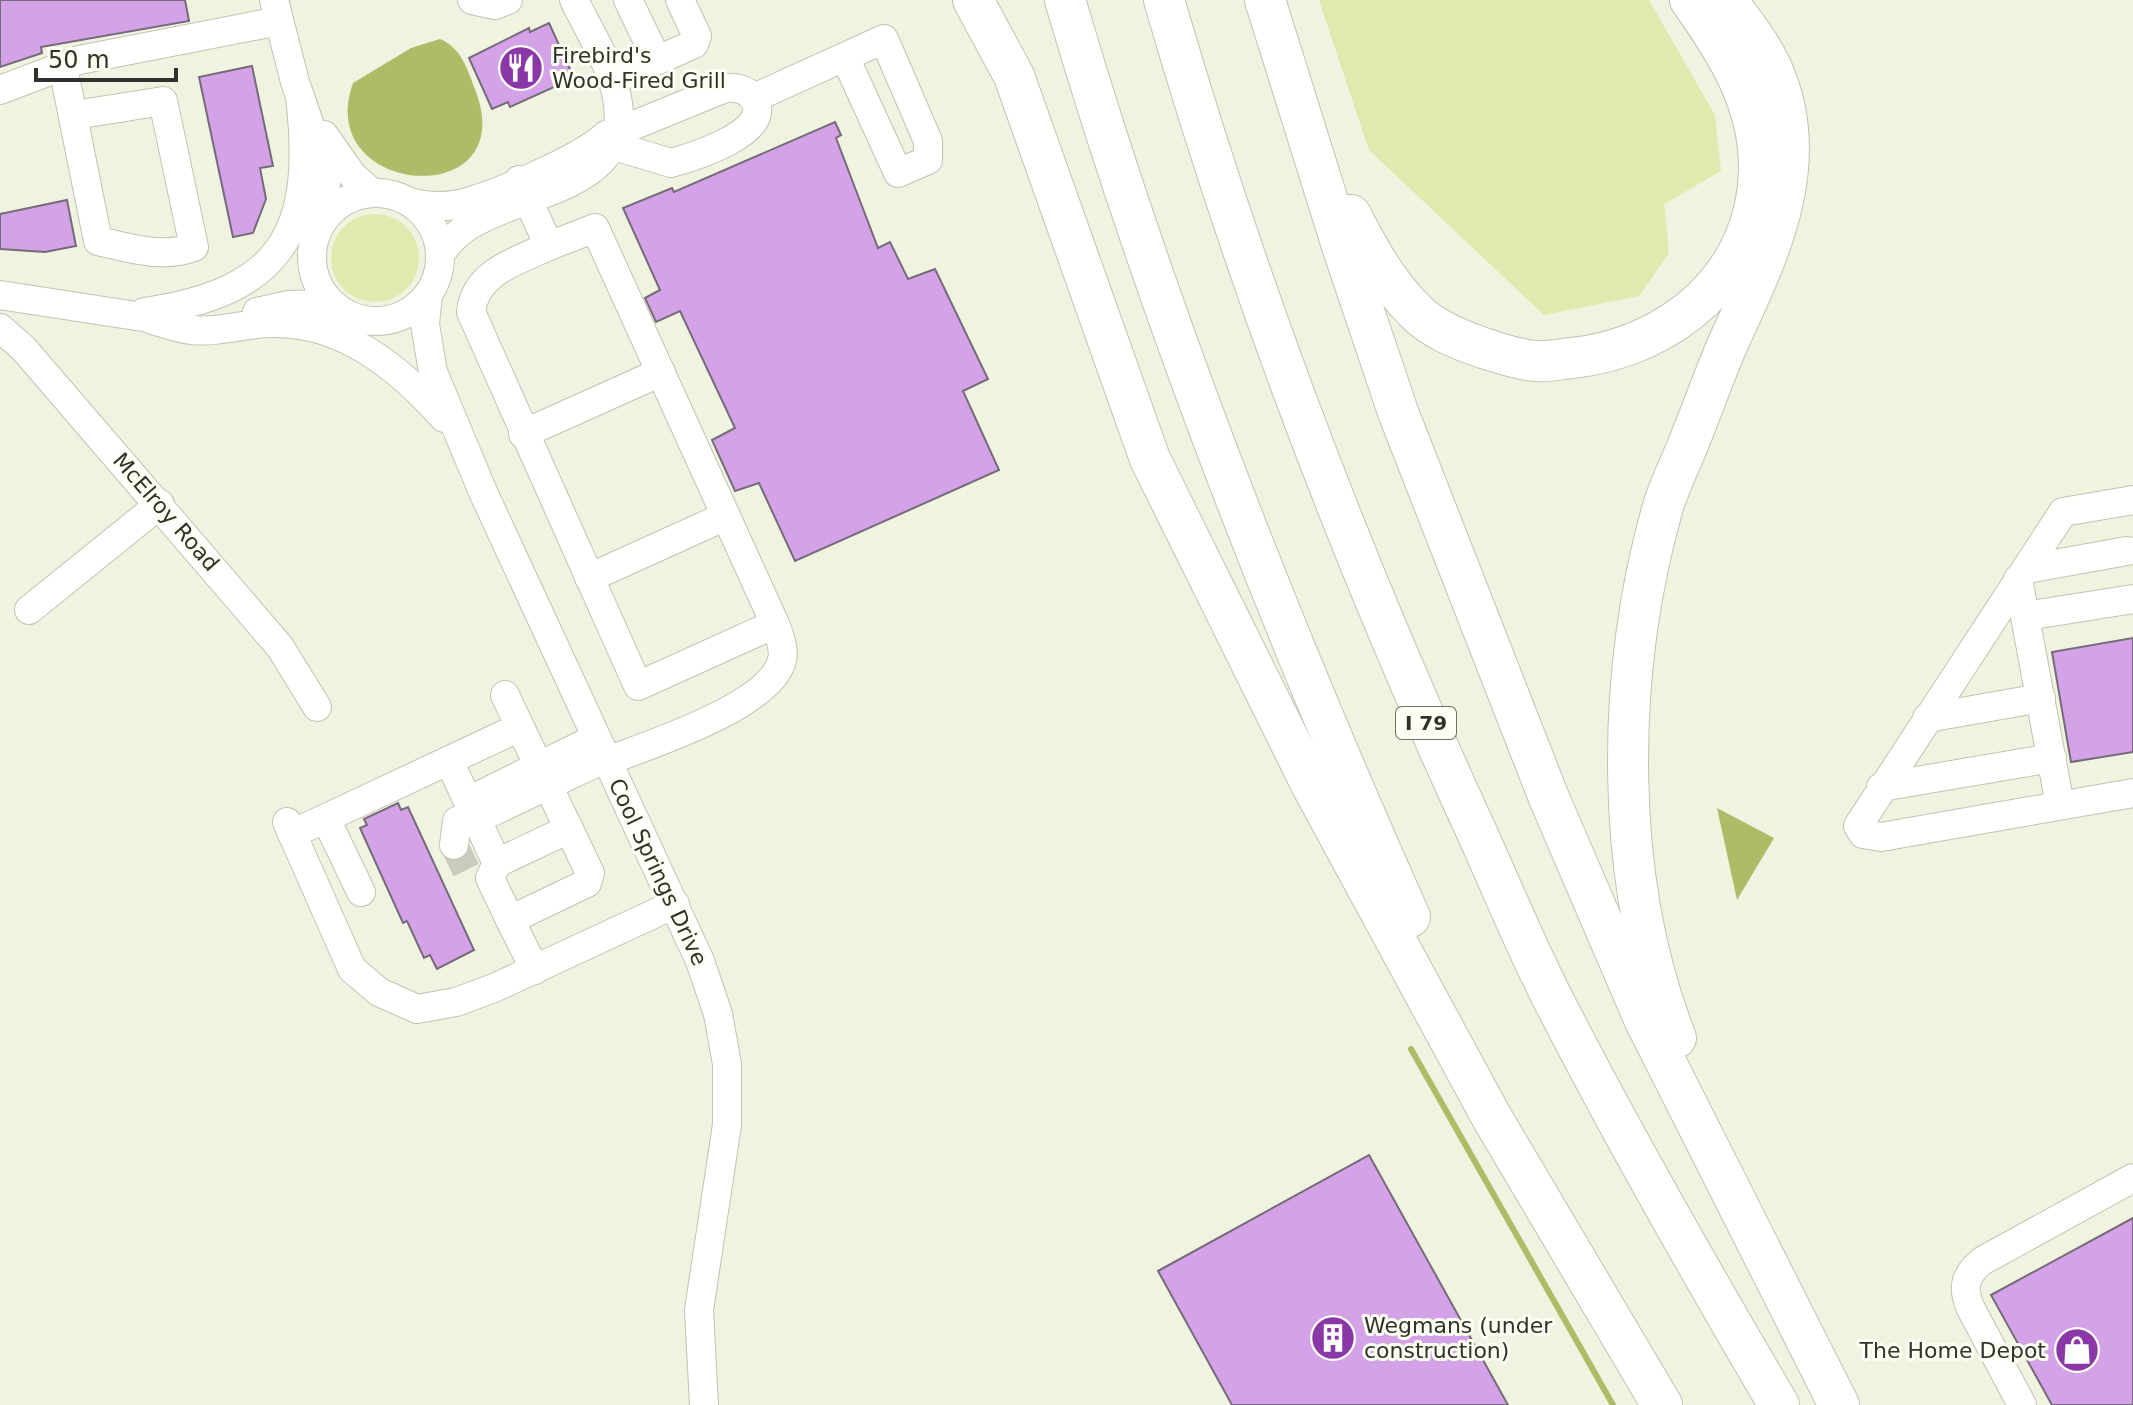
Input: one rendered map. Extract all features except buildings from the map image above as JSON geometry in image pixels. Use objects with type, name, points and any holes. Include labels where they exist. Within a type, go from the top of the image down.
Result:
[{"type":"highway","points":[[973,0],[1014,76],[1150,459],[1312,786],[1491,1116],[1664,1405]]},
{"type":"highway","points":[[1065,0],[1147,256],[1313,699],[1435,972],[1664,1405]]},
{"type":"highway","name":"I 79","points":[[1164,0],[1198,116],[1263,311],[1332,499],[1419,707],[1555,1004],[1634,1152],[1779,1405]]},
{"type":"highway","points":[[1265,0],[1335,184],[1371,256],[1416,312],[1458,340],[1538,362],[1626,349],[1660,333],[1689,313],[1711,291],[1748,235],[1759,170],[1750,107],[1730,56],[1690,0]]},
{"type":"highway","points":[[1265,0],[1398,412],[1549,798],[1645,1021],[1839,1405]]},
{"type":"highway","points":[[1727,0],[1773,72],[1782,102],[1787,139],[1787,191],[1767,259],[1721,360],[1663,506],[1640,600],[1628,729],[1630,804],[1639,887],[1651,951],[1671,1023],[1757,1243]]},
{"type":"street","points":[[472,0],[495,5],[508,0]]},
{"type":"street","points":[[322,222],[339,205],[372,193],[409,202],[457,204],[523,190],[586,171],[602,160],[615,132],[613,80],[574,0]]},
{"type":"street","points":[[628,0],[657,60]]},
{"type":"street","points":[[613,80],[696,40],[680,0]]},
{"type":"street","points":[[0,90],[79,60],[277,10],[300,97],[327,175],[322,222],[311,254],[282,292],[254,304],[212,316],[139,317]]},
{"type":"street","points":[[754,98],[884,39],[928,141],[928,160],[898,173],[845,57]]},
{"type":"street","points":[[63,67],[98,241],[149,252],[176,253],[194,247],[163,101],[75,115]]},
{"type":"street","points":[[725,88],[743,90],[754,98],[756,121],[745,132],[677,162],[660,162],[615,132],[725,88]]},
{"type":"street","points":[[300,97],[342,161],[372,193]]},
{"type":"street","points":[[139,317],[227,292],[254,276],[273,255],[292,226],[302,202],[304,158],[300,97]]},
{"type":"street","points":[[523,190],[549,246]]},
{"type":"street","points":[[311,254],[316,281],[332,304],[352,317],[373,322],[404,315],[428,295],[446,245],[474,221],[523,190]]},
{"type":"street","points":[[409,202],[431,225],[440,255]]},
{"type":"street","points":[[454,845],[457,821],[473,811],[543,776],[603,752],[711,717],[762,689],[772,680],[783,659],[775,624],[595,228],[549,246],[481,281],[472,297],[471,312],[638,686],[775,624]]},
{"type":"street","points":[[0,295],[139,317],[192,330],[274,322],[298,325],[349,340],[395,369],[460,436]]},
{"type":"street","name":"Cool Springs Drive","points":[[428,295],[425,324],[433,372],[603,752],[675,904],[714,1001],[727,1064],[727,1125],[699,1310],[704,1405]]},
{"type":"street","points":[[139,317],[211,322],[289,305],[332,304]]},
{"type":"street","name":"Cool Springs Drive","points":[[373,322],[402,340],[433,372]]},
{"type":"street","name":"McElroy Road","points":[[0,328],[24,349],[280,647],[317,707]]},
{"type":"street","points":[[523,434],[661,372]]},
{"type":"street","points":[[2022,574],[2130,558],[2120,502],[2063,512],[1881,787],[1859,821],[1859,831],[1869,837],[2133,793]]},
{"type":"street","points":[[29,610],[160,504]]},
{"type":"street","points":[[589,578],[726,516]]},
{"type":"street","points":[[2022,574],[2026,616],[2060,805]]},
{"type":"street","points":[[2026,616],[2133,599]]},
{"type":"street","points":[[505,695],[590,873],[587,883],[510,920]]},
{"type":"street","points":[[1927,718],[2041,698]]},
{"type":"street","points":[[520,727],[326,819],[290,828],[352,969],[379,992],[417,1009],[442,1005],[494,988],[675,904]]},
{"type":"street","points":[[1881,787],[2052,758]]},
{"type":"street","points":[[449,761],[473,811],[486,872],[535,970]]},
{"type":"street","points":[[326,819],[361,892]]},
{"type":"street","points":[[486,872],[569,829]]},
{"type":"street","points":[[2022,1405],[1970,1307],[1965,1294],[1966,1279],[1982,1261],[2133,1178]]},
{"type":"shaded area","points":[[1319,0],[1649,0],[1715,115],[1721,171],[1664,204],[1669,253],[1639,296],[1544,315],[1369,150]]},
{"type":"shaded area","points":[[440,39],[454,48],[467,68],[476,92],[482,131],[470,158],[446,172],[416,176],[386,168],[361,150],[348,121],[353,83],[411,48]]},
{"type":"shaded area","points":[[375,214],[392,218],[406,227],[415,241],[419,258],[415,275],[406,289],[392,298],[375,302],[358,298],[344,289],[335,275],[331,258],[335,241],[344,227],[358,218]]},
{"type":"shaded area","points":[[1717,808],[1774,838],[1737,900]]},
{"type":"waterway","points":[[1411,1049],[1613,1405]]},
{"type":"tunnel","points":[[454,845],[469,876]]},
{"type":"place","name":"Firebird's Wood-Fired Grill","points":[[521,68]]},
{"type":"place","name":"Wegmans (under construction)","points":[[1333,1338]]},
{"type":"place","name":"The Home Depot","points":[[2077,1350]]}]
